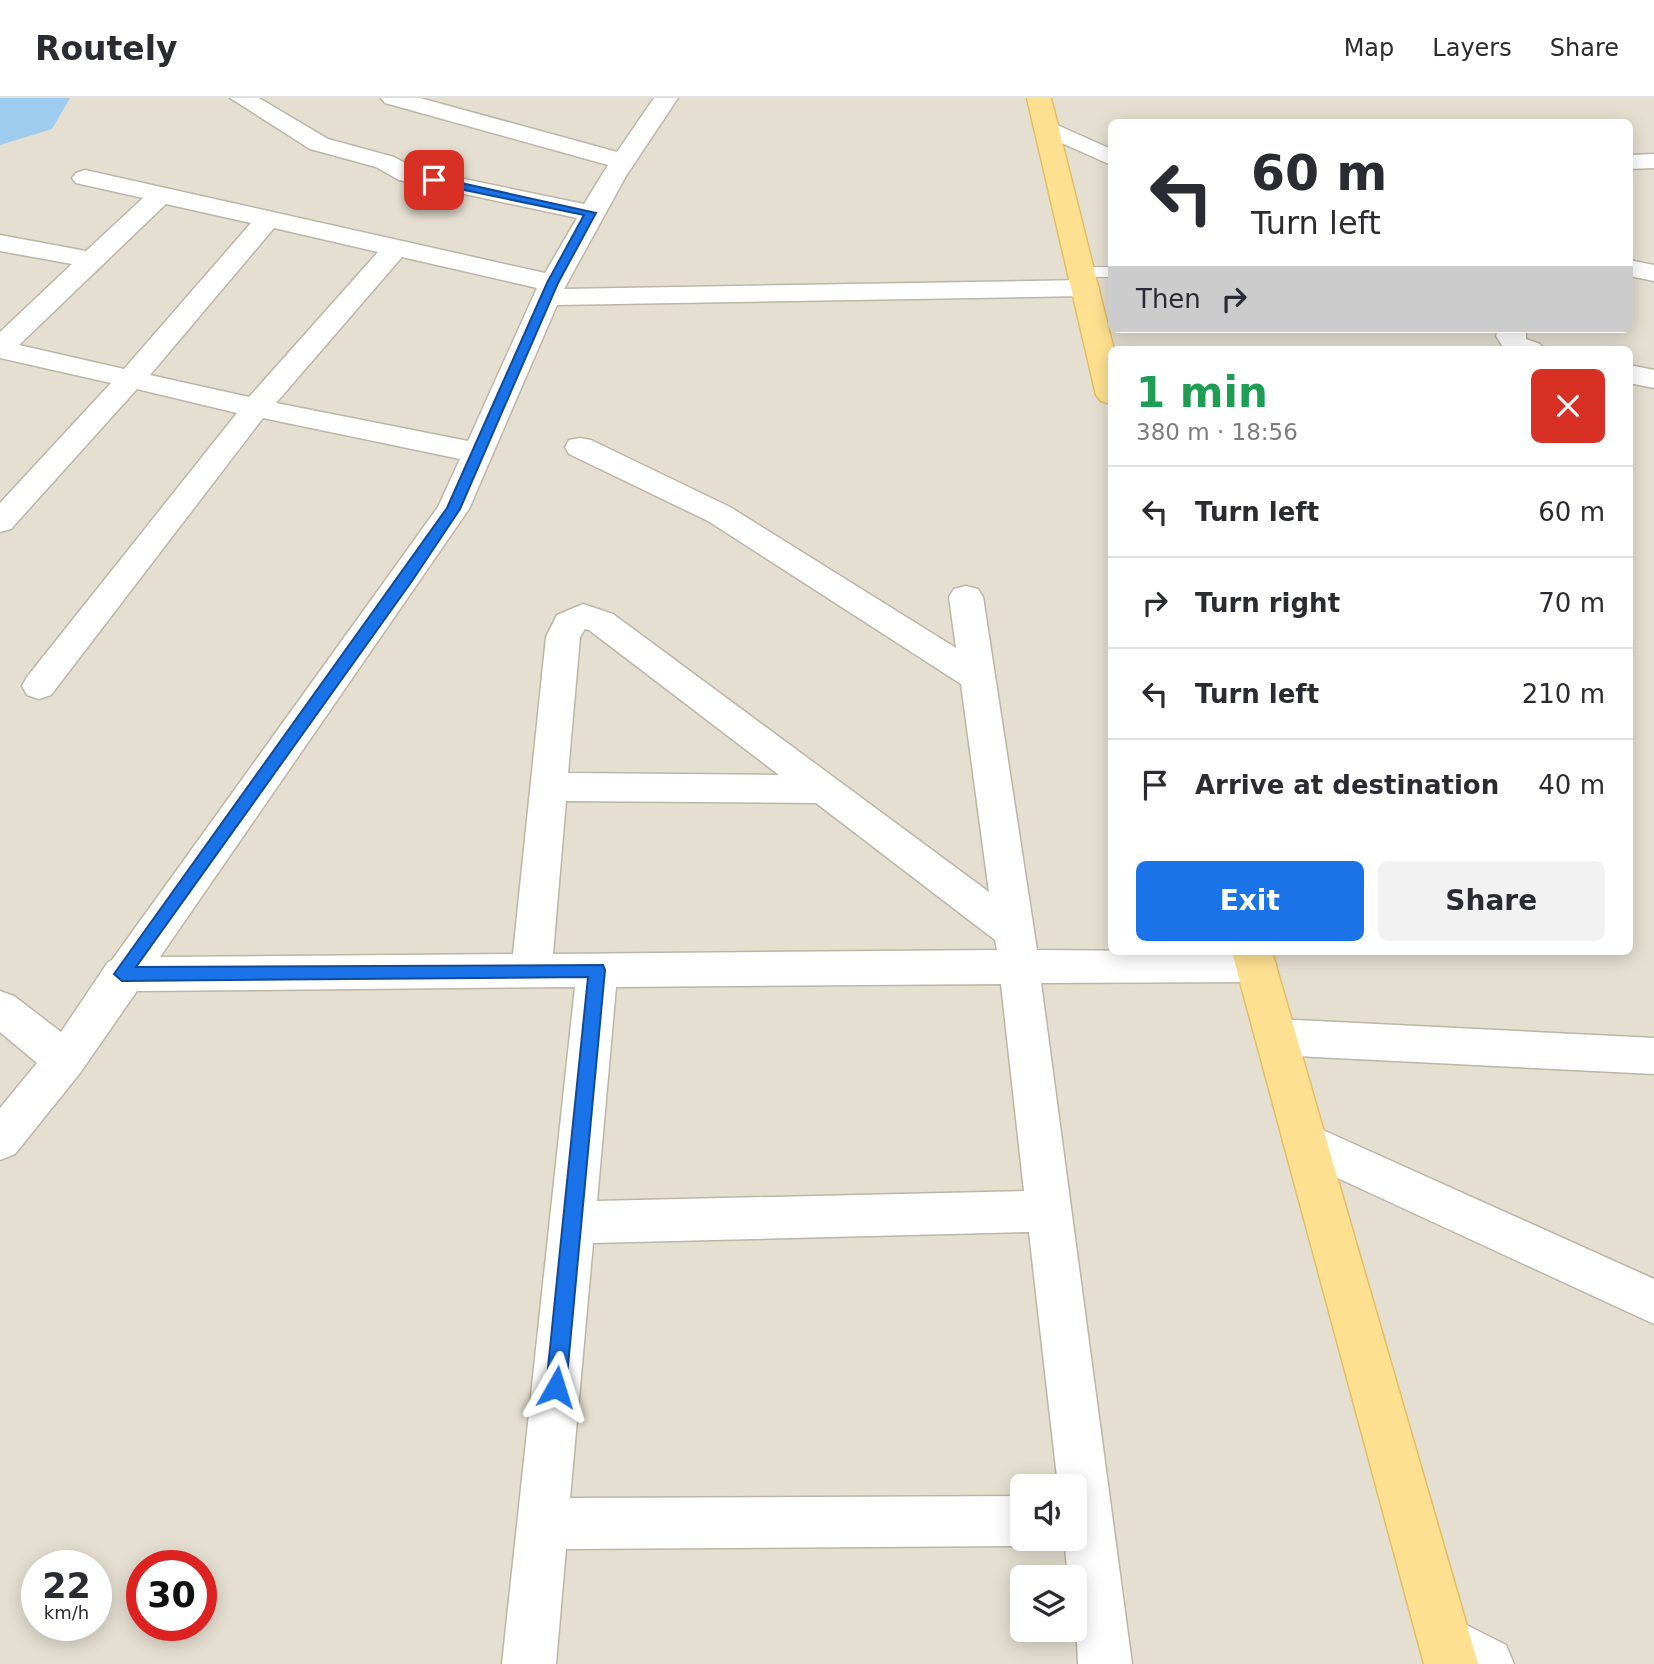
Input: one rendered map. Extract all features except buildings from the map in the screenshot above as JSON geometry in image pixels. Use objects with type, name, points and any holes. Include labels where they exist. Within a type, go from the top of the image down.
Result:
[{"type":"main road","points":[[1039,98],[1108,383]]},
{"type":"main road","points":[[1254,958],[1305,1142],[1461,1656]]},
{"type":"street","points":[[242,98],[319,144],[385,162],[408,175],[590,213]]},
{"type":"street","points":[[393,98],[623,161]]},
{"type":"street","points":[[0,1140],[65,1060],[122,974],[407,578],[453,509],[550,290],[590,213],[658,99]]},
{"type":"street","points":[[1046,127],[1108,157]]},
{"type":"street","points":[[1633,162],[1654,162]]},
{"type":"street","points":[[85,178],[397,247],[550,290],[1083,280]]},
{"type":"street","points":[[0,348],[161,195]]},
{"type":"street","points":[[0,522],[130,380],[268,219]]},
{"type":"street","points":[[0,243],[92,260]]},
{"type":"street","points":[[39,686],[256,408],[397,247]]},
{"type":"street","points":[[1633,269],[1654,273]]},
{"type":"street","points":[[0,348],[256,408],[480,453]]},
{"type":"street","points":[[1633,374],[1654,379]]},
{"type":"street","points":[[580,447],[719,514],[978,678]]},
{"type":"street","points":[[0,475],[36,483]]},
{"type":"street","points":[[966,597],[1016,949],[1049,1211],[1076,1474]]},
{"type":"street","points":[[531,971],[563,637],[569,623],[583,616],[601,622],[823,789],[1016,949]]},
{"type":"street","points":[[549,787],[823,789]]},
{"type":"street","points":[[122,974],[597,970],[1016,949],[1108,952]]},
{"type":"street","points":[[1175,955],[1254,958]]},
{"type":"street","points":[[528,1664],[597,970]]},
{"type":"street","points":[[0,1008],[65,1060]]},
{"type":"street","points":[[1276,1037],[1654,1056]]},
{"type":"street","points":[[1305,1142],[1654,1302]]},
{"type":"street","points":[[572,1223],[1049,1211]]},
{"type":"street","points":[[542,1524],[1010,1521]]},
{"type":"street","points":[[1086,1551],[1105,1664]]},
{"type":"lane","points":[[1083,280],[1108,273]]},
{"type":"shaded area","points":[[0,98],[1654,98],[1654,1664],[0,1664]]},
{"type":"water","points":[[0,98],[70,98],[52,129],[0,145]]},
{"type":"route","points":[[434,180],[590,213],[553,283],[453,509],[407,578],[122,974],[597,970],[556,1387]]}]
